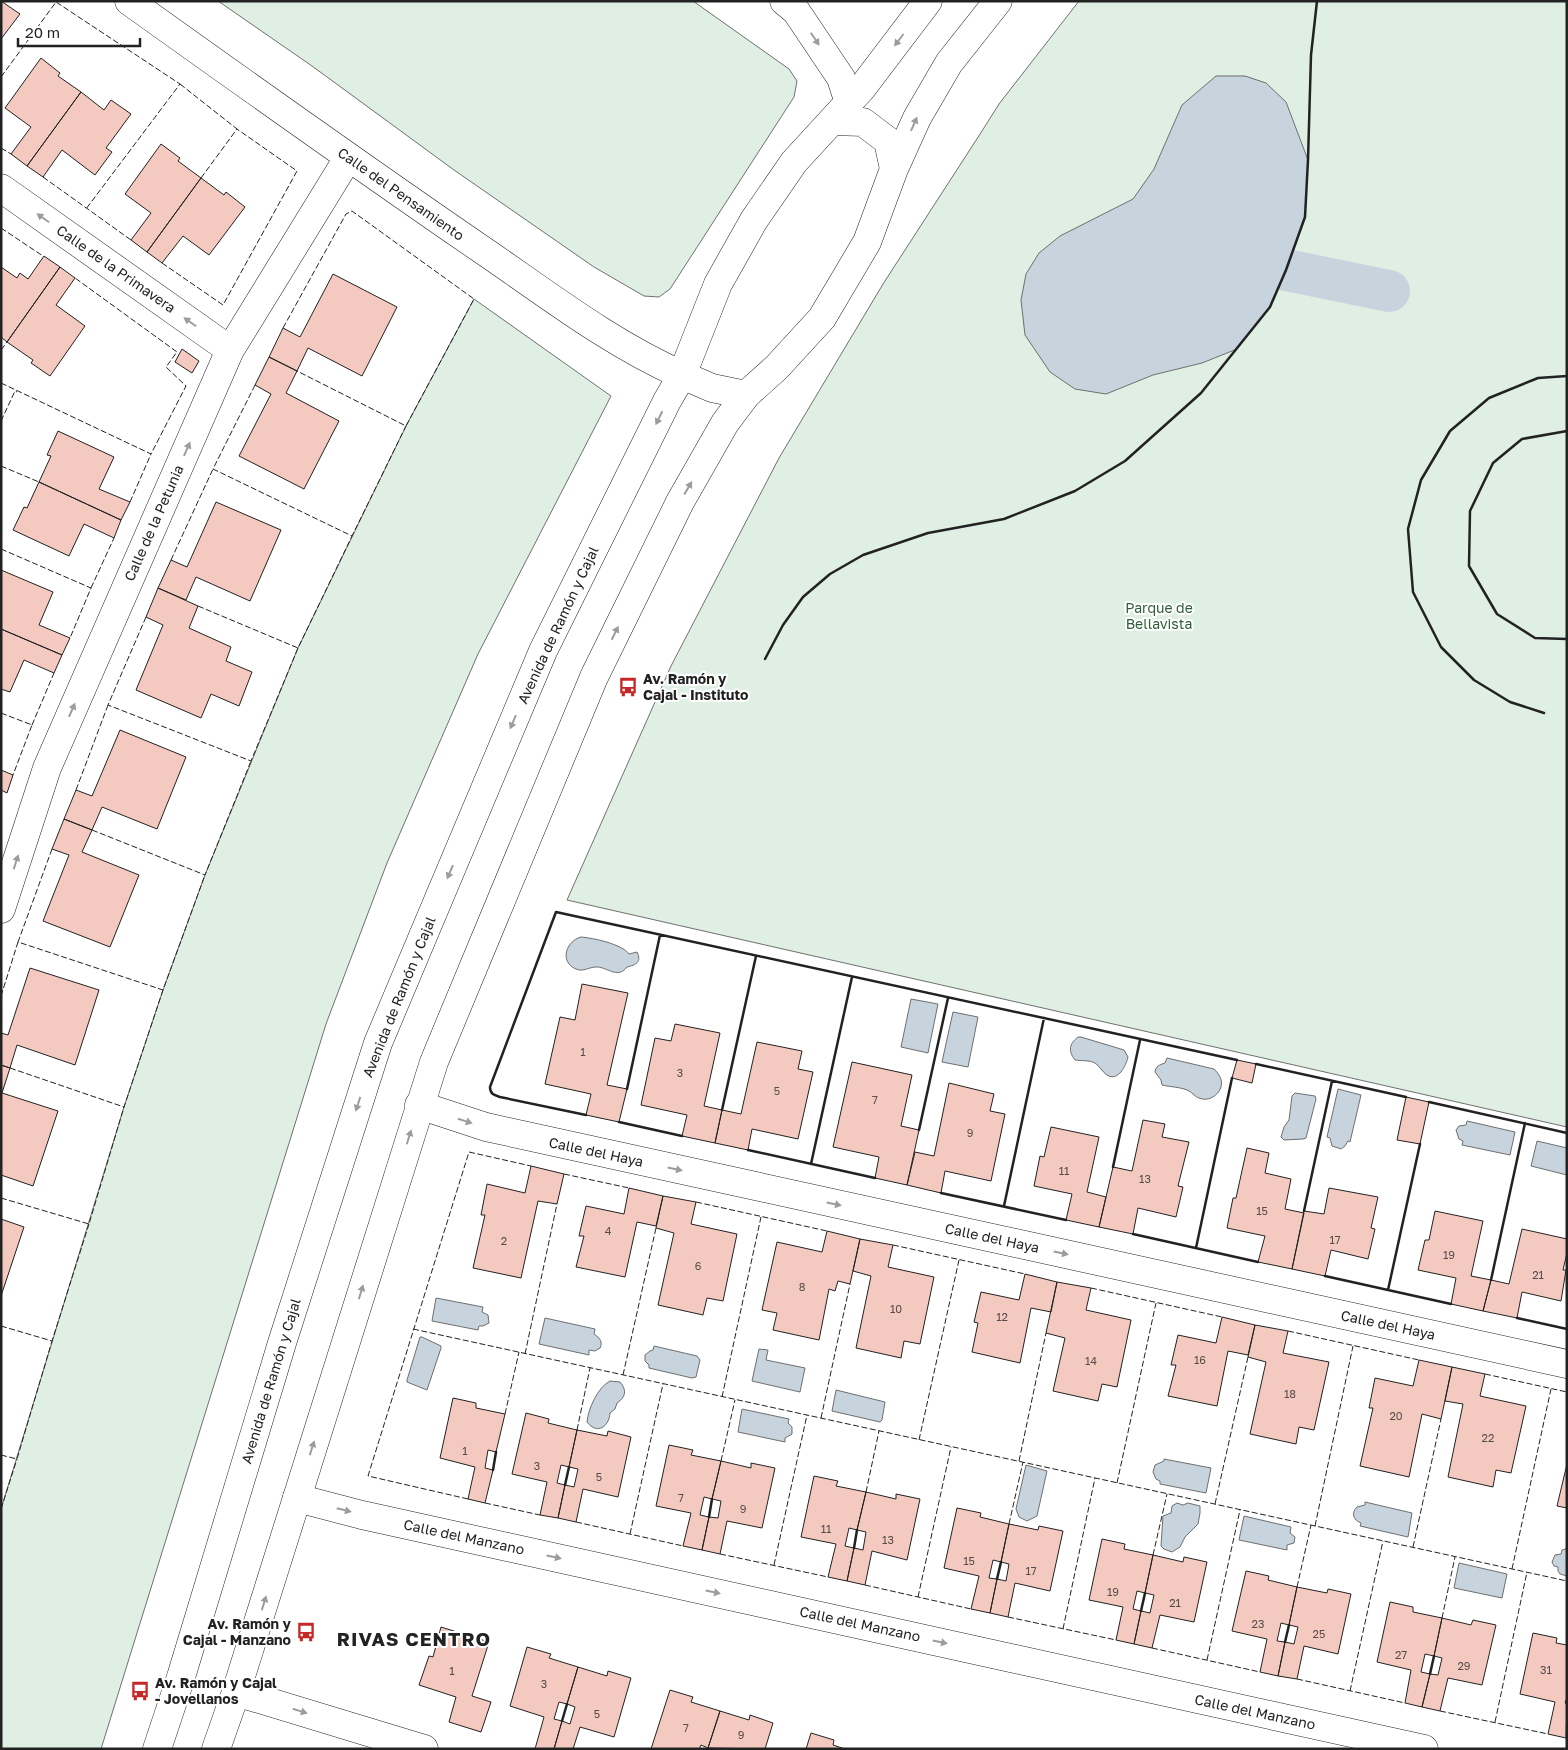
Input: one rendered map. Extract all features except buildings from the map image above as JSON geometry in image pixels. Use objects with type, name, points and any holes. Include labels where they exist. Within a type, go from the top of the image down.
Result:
[{"type":"street","name":"Calle del Pensamiento","points":[[129,1],[348,158],[571,311],[649,360],[712,388],[746,395]]},
{"type":"street","points":[[784,1],[796,11],[841,78],[840,112]]},
{"type":"street","points":[[840,112],[862,88],[928,1]]},
{"type":"street","points":[[216,1749],[236,1692],[434,1062],[594,677],[680,502],[725,423],[746,395],[777,367],[822,318],[867,242],[894,169],[917,118],[949,64],[998,1]]},
{"type":"street","points":[[840,112],[863,122],[888,141],[894,169]]},
{"type":"street","name":"Avenida de Ramón y Cajal","points":[[157,1749],[181,1677],[239,1481],[378,1043],[544,651],[667,400],[682,375],[718,284],[754,220],[794,162],[840,112]]},
{"type":"street","name":"Calle de la Petunia","points":[[1,909],[46,768],[230,350],[348,158]]},
{"type":"street","name":"Calle de la Primavera","points":[[1,188],[230,350]]},
{"type":"street","name":"Calle del Haya","points":[[419,1105],[486,1127],[1567,1364]]},
{"type":"street","name":"Calle del Manzano","points":[[297,1498],[362,1515],[1424,1749]]},
{"type":"street","points":[[236,1692],[424,1749]]},
{"type":"green space","points":[[218,1],[693,1],[789,69],[797,81],[794,97],[670,289],[659,297],[644,296],[594,267],[454,170],[312,66]]},
{"type":"green space","name":"Parque de Bellavista","points":[[1079,1],[1567,1],[1567,1127],[567,900],[671,666],[779,458],[883,284],[999,104]]},
{"type":"green space","points":[[474,299],[611,396],[478,654],[387,863],[326,1024],[101,1749],[1,1749],[1,1509],[124,1107],[163,990],[205,875],[298,648],[406,426]]},
{"type":"shaded area","points":[[1216,76],[1245,76],[1266,83],[1286,102],[1308,160],[1305,217],[1286,270],[1270,307],[1237,349],[1202,363],[1153,375],[1106,394],[1075,389],[1050,372],[1025,335],[1021,300],[1026,274],[1039,253],[1060,236],[1133,199],[1154,169],[1182,105]]},
{"type":"shaded area","points":[[581,937],[614,944],[629,954],[637,952],[638,961],[619,972],[612,972],[599,967],[578,970],[568,962],[566,952],[576,939]]},
{"type":"shaded area","points":[[911,999],[938,1004],[928,1053],[901,1047]]},
{"type":"shaded area","points":[[953,1012],[978,1017],[968,1067],[942,1062]]},
{"type":"shaded area","points":[[1078,1037],[1124,1050],[1128,1057],[1121,1072],[1111,1077],[1105,1074],[1095,1063],[1075,1060],[1070,1048]]},
{"type":"shaded area","points":[[1167,1058],[1214,1069],[1221,1080],[1220,1090],[1212,1097],[1202,1099],[1186,1090],[1162,1085],[1155,1072],[1156,1068],[1165,1063]]},
{"type":"shaded area","points":[[1338,1089],[1361,1095],[1350,1142],[1348,1141],[1341,1149],[1332,1146],[1330,1138],[1327,1137]]},
{"type":"shaded area","points":[[1295,1093],[1315,1096],[1316,1099],[1306,1138],[1284,1140],[1281,1137],[1284,1127],[1289,1120],[1292,1096]]},
{"type":"shaded area","points":[[1467,1121],[1515,1132],[1510,1155],[1462,1145],[1463,1141],[1459,1139],[1456,1130],[1459,1126],[1466,1125]]},
{"type":"shaded area","points":[[1537,1141],[1567,1148],[1567,1175],[1531,1166]]},
{"type":"shaded area","points":[[436,1298],[483,1307],[482,1312],[488,1315],[489,1323],[479,1326],[478,1330],[432,1321]]},
{"type":"shaded area","points":[[545,1318],[595,1329],[594,1334],[601,1342],[600,1348],[595,1351],[589,1350],[589,1355],[539,1344]]},
{"type":"shaded area","points":[[420,1337],[441,1346],[427,1390],[407,1382]]},
{"type":"shaded area","points":[[654,1346],[697,1356],[700,1360],[696,1377],[692,1378],[649,1368],[645,1361],[645,1355],[653,1350]]},
{"type":"shaded area","points":[[759,1349],[768,1350],[766,1360],[805,1368],[800,1392],[752,1381]]},
{"type":"shaded area","points":[[610,1381],[620,1382],[624,1388],[624,1396],[610,1413],[605,1425],[598,1429],[587,1422],[589,1411],[601,1388]]},
{"type":"shaded area","points":[[836,1390],[885,1402],[882,1420],[880,1422],[832,1411]]},
{"type":"shaded area","points":[[742,1409],[789,1419],[788,1423],[792,1427],[792,1434],[785,1438],[785,1442],[738,1432]]},
{"type":"shaded area","points":[[1164,1459],[1211,1468],[1206,1493],[1160,1484],[1160,1481],[1156,1479],[1153,1472],[1155,1465],[1164,1461]]},
{"type":"shaded area","points":[[1026,1465],[1047,1471],[1037,1516],[1027,1521],[1019,1517],[1016,1509]]},
{"type":"shaded area","points":[[1365,1502],[1412,1513],[1408,1537],[1360,1526],[1361,1523],[1355,1518],[1354,1512],[1357,1507],[1365,1505]]},
{"type":"shaded area","points":[[1177,1503],[1200,1506],[1200,1513],[1198,1524],[1185,1537],[1180,1547],[1172,1552],[1161,1546],[1163,1516],[1171,1513],[1172,1506]]},
{"type":"shaded area","points":[[1244,1516],[1291,1527],[1290,1533],[1295,1537],[1294,1543],[1287,1545],[1287,1550],[1239,1540]]},
{"type":"shaded area","points":[[1567,1549],[1567,1576],[1560,1574],[1558,1567],[1554,1566],[1552,1562],[1555,1555],[1561,1554],[1562,1550]]},
{"type":"shaded area","points":[[1459,1563],[1507,1574],[1502,1598],[1454,1588]]},
{"type":"waterway","points":[[1286,270],[1389,291]]},
{"type":"fence","points":[[1,77],[56,2],[180,84],[86,209]]},
{"type":"fence","points":[[180,84],[237,129],[201,178]]},
{"type":"fence","points":[[162,263],[223,305],[297,171],[237,129]]},
{"type":"fence","points":[[1,148],[11,154]]},
{"type":"fence","points":[[43,177],[131,240]]},
{"type":"fence","points":[[283,328],[346,214],[352,211],[474,299],[406,426],[297,371]]},
{"type":"fence","points":[[1,228],[43,256]]},
{"type":"fence","points":[[1,383],[151,454],[186,386],[166,367],[177,352],[75,278]]},
{"type":"fence","points":[[1,350],[7,342]]},
{"type":"fence","points":[[255,385],[213,469],[352,536],[406,426]]},
{"type":"fence","points":[[1,421],[15,391],[17,392]]},
{"type":"fence","points":[[130,502],[151,454]]},
{"type":"fence","points":[[1,466],[39,482]]},
{"type":"fence","points":[[171,560],[213,469]]},
{"type":"fence","points":[[198,606],[298,648],[352,536]]},
{"type":"fence","points":[[91,588],[114,538]]},
{"type":"fence","points":[[1,549],[91,588],[70,638]]},
{"type":"fence","points":[[146,617],[108,705],[251,761],[298,648]]},
{"type":"fence","points":[[32,725],[54,673]]},
{"type":"fence","points":[[76,790],[108,705]]},
{"type":"fence","points":[[1,713],[32,725],[13,775]]},
{"type":"fence","points":[[92,830],[205,875],[251,761]]},
{"type":"fence","points":[[52,849],[18,942],[163,990],[205,875]]},
{"type":"fence","points":[[1,996],[18,942]]},
{"type":"fence","points":[[10,1068],[124,1107],[163,990]]},
{"type":"fence","points":[[1,1198],[89,1224],[124,1107]]},
{"type":"fence","points":[[468,1499],[368,1476],[469,1152],[531,1166]]},
{"type":"fence","points":[[564,1174],[629,1188]]},
{"type":"fence","points":[[696,1202],[827,1231]]},
{"type":"fence","points":[[525,1354],[557,1204]]},
{"type":"fence","points":[[722,1397],[761,1217]]},
{"type":"fence","points":[[1,1326],[52,1341],[89,1224]]},
{"type":"fence","points":[[623,1375],[656,1228]]},
{"type":"fence","points":[[893,1245],[1025,1274]]},
{"type":"fence","points":[[919,1440],[959,1260]]},
{"type":"fence","points":[[821,1418],[850,1284]]},
{"type":"fence","points":[[1091,1288],[1222,1317]]},
{"type":"fence","points":[[1117,1483],[1156,1303]]},
{"type":"fence","points":[[413,1329],[1567,1581]]},
{"type":"fence","points":[[1288,1331],[1419,1360]]},
{"type":"fence","points":[[1019,1461],[1046,1333]]},
{"type":"fence","points":[[1,1455],[17,1459],[52,1341]]},
{"type":"fence","points":[[1315,1526],[1353,1346]]},
{"type":"fence","points":[[505,1414],[519,1352]]},
{"type":"fence","points":[[1215,1504],[1248,1357]]},
{"type":"fence","points":[[577,1430],[590,1368]]},
{"type":"fence","points":[[1485,1374],[1567,1392]]},
{"type":"fence","points":[[630,1534],[663,1384]]},
{"type":"fence","points":[[1512,1569],[1551,1389]]},
{"type":"fence","points":[[721,1461],[735,1400]]},
{"type":"fence","points":[[774,1565],[807,1415]]},
{"type":"fence","points":[[1413,1547],[1441,1419]]},
{"type":"fence","points":[[866,1492],[879,1431]]},
{"type":"fence","points":[[918,1597],[951,1447]]},
{"type":"fence","points":[[1,1509],[17,1459]]},
{"type":"fence","points":[[1009,1524],[1023,1462]]},
{"type":"fence","points":[[1063,1629],[1095,1478]]},
{"type":"fence","points":[[1153,1555],[1167,1494]]},
{"type":"fence","points":[[485,1503],[540,1515]]},
{"type":"fence","points":[[1207,1660],[1240,1510]]},
{"type":"fence","points":[[576,1522],[683,1546]]},
{"type":"fence","points":[[1297,1587],[1311,1525]]},
{"type":"fence","points":[[1350,1691],[1383,1541]]},
{"type":"fence","points":[[720,1554],[828,1577]]},
{"type":"fence","points":[[1442,1618],[1455,1557]]},
{"type":"fence","points":[[1495,1722],[1527,1572]]},
{"type":"fence","points":[[865,1585],[971,1609]]},
{"type":"fence","points":[[1008,1617],[1116,1640]]},
{"type":"fence","points":[[1152,1648],[1260,1672]]},
{"type":"fence","points":[[1297,1679],[1405,1703]]},
{"type":"fence","points":[[1440,1711],[1548,1734]]},
{"type":"wall","points":[[765,659],[783,625],[803,597],[830,574],[863,555],[928,533],[1004,519],[1075,491],[1125,461],[1201,393],[1270,307],[1286,270],[1305,217],[1311,55],[1317,1]]},
{"type":"wall","points":[[1544,713],[1510,702],[1474,680],[1441,647],[1413,592],[1408,529],[1421,480],[1450,431],[1489,398],[1538,378],[1567,376]]},
{"type":"wall","points":[[1567,431],[1522,439],[1493,463],[1470,511],[1469,566],[1497,614],[1535,638],[1567,639]]},
{"type":"wall","points":[[586,1115],[500,1097],[493,1094],[490,1089],[556,912],[1237,1060]]},
{"type":"wall","points":[[627,1089],[660,935]]},
{"type":"wall","points":[[722,1110],[756,956]]},
{"type":"wall","points":[[811,1164],[852,977]]},
{"type":"wall","points":[[919,1130],[948,998]]},
{"type":"wall","points":[[1004,1206],[1044,1018]]},
{"type":"wall","points":[[1113,1167],[1140,1040]]},
{"type":"wall","points":[[1256,1064],[1406,1097]]},
{"type":"wall","points":[[1196,1248],[1232,1078]]},
{"type":"wall","points":[[1304,1211],[1332,1081]]},
{"type":"wall","points":[[1429,1102],[1567,1133]]},
{"type":"wall","points":[[619,1122],[682,1136]]},
{"type":"wall","points":[[1491,1280],[1525,1123]]},
{"type":"wall","points":[[1388,1290],[1420,1144]]},
{"type":"wall","points":[[748,1150],[875,1178]]},
{"type":"wall","points":[[941,1193],[1066,1220]]},
{"type":"wall","points":[[1133,1234],[1258,1262]]},
{"type":"wall","points":[[1325,1276],[1451,1304]]},
{"type":"wall","points":[[1517,1318],[1567,1329]]},
{"type":"wall","points":[[493,1470],[496,1452]]},
{"type":"wall","points":[[565,1485],[569,1467]]},
{"type":"wall","points":[[709,1517],[712,1499]]},
{"type":"wall","points":[[854,1548],[857,1530]]},
{"type":"wall","points":[[997,1579],[1001,1562]]},
{"type":"wall","points":[[1141,1611],[1145,1593]]},
{"type":"wall","points":[[1285,1642],[1289,1625]]},
{"type":"wall","points":[[1430,1674],[1434,1656]]},
{"type":"wall","points":[[562,1721],[567,1704]]},
{"type":"place","name":"Av. Ramón y Cajal - Instituto","points":[[628,687]]},
{"type":"place","name":"Av. Ramón y Cajal - Manzano","points":[[306,1632]]},
{"type":"place","name":"Av. Ramón y Cajal - Jovellanos","points":[[140,1691]]},
{"type":"district","name":"RIVAS CENTRO","points":[[414,1639]]}]
